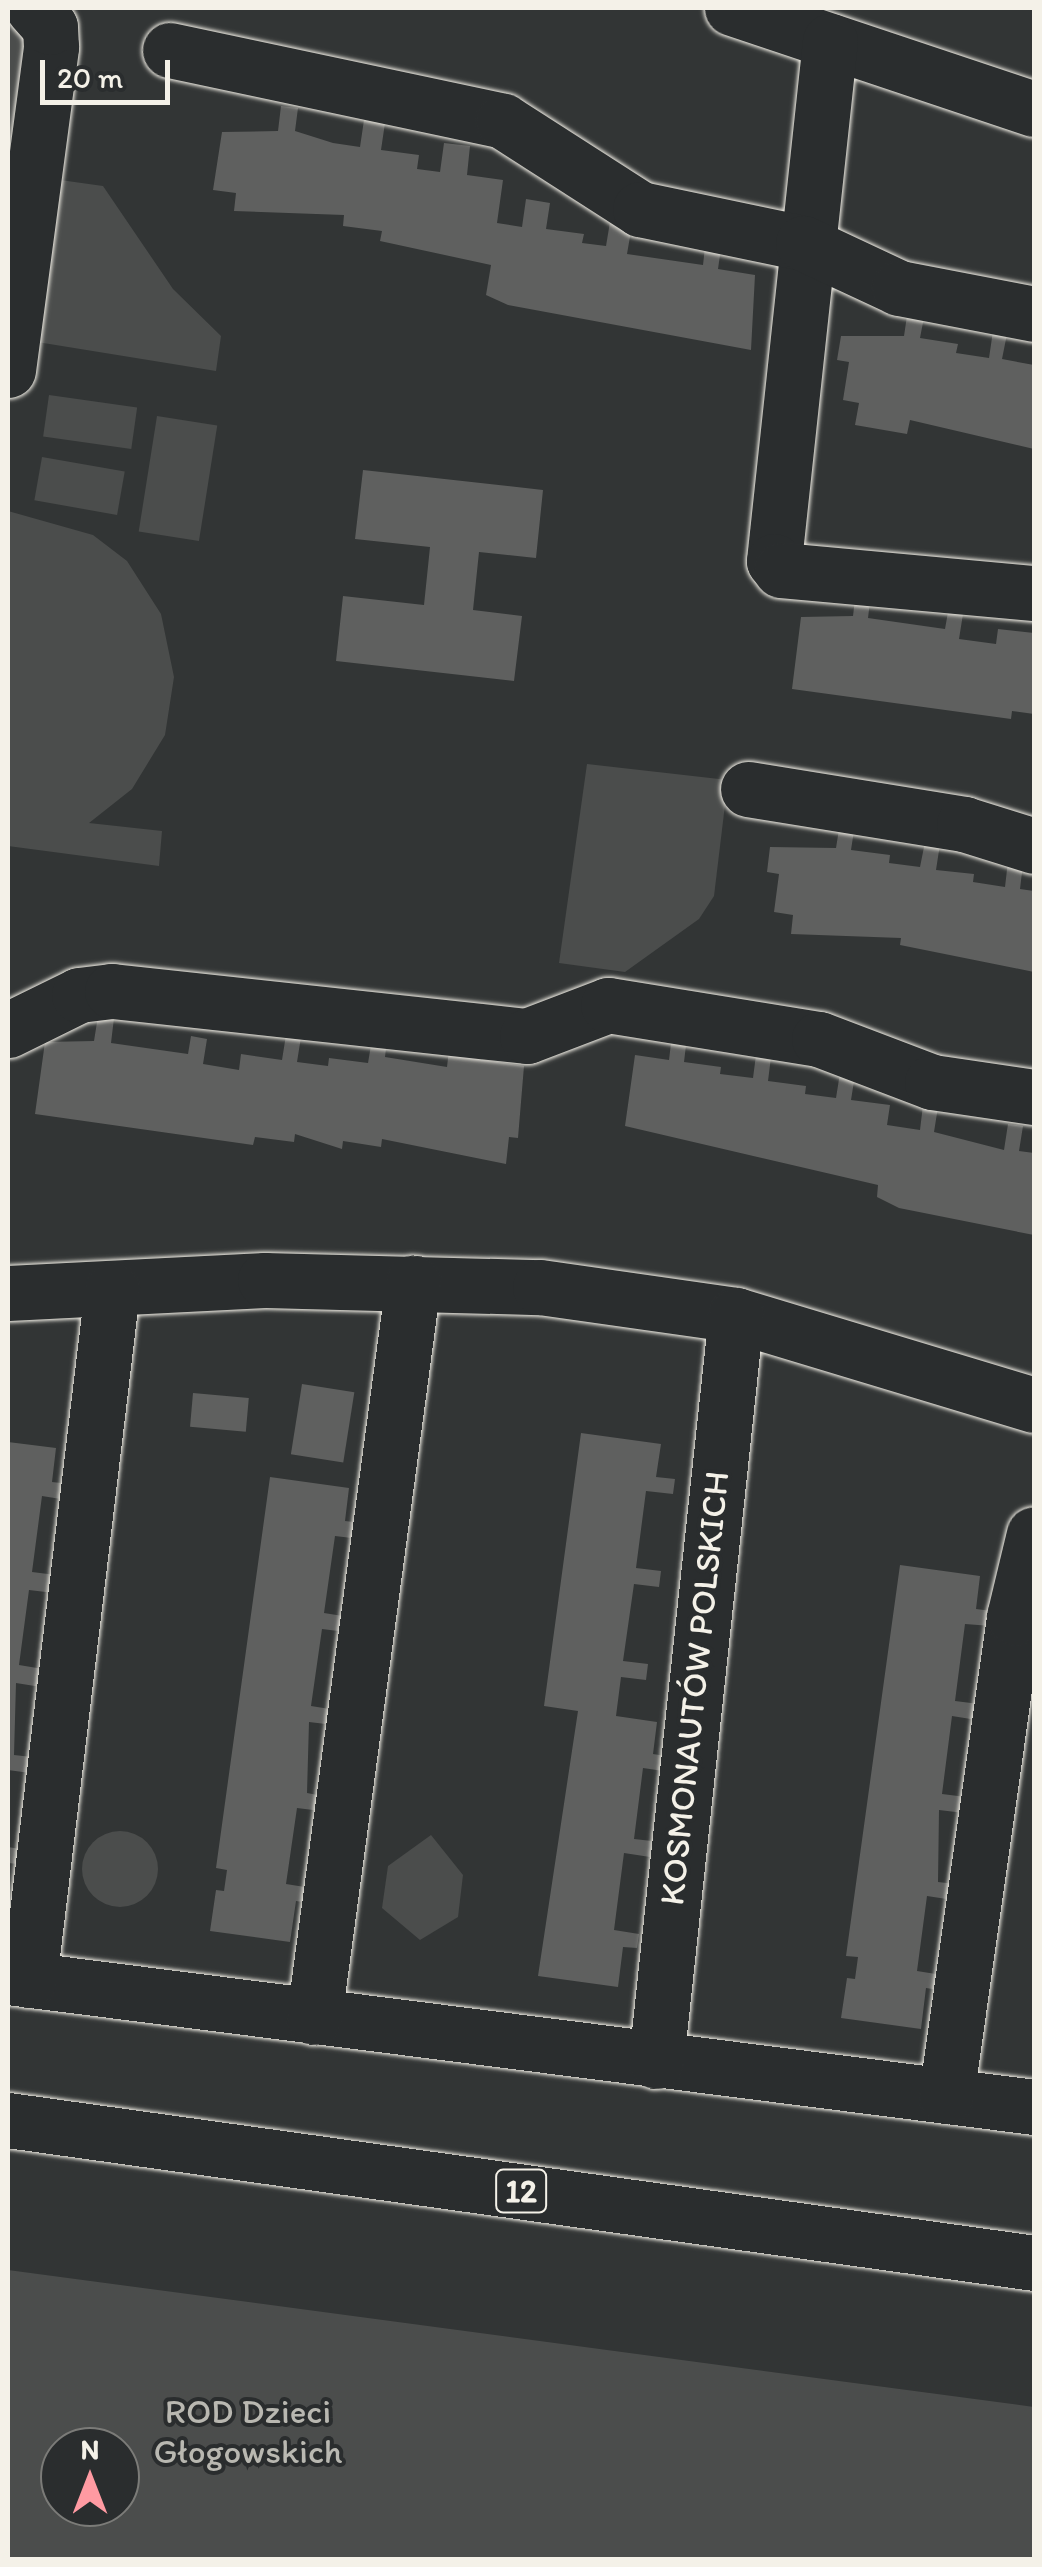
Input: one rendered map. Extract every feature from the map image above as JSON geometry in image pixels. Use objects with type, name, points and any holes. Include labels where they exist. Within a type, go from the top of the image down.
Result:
[{"type":"street","points":[[8,370],[51,47],[50,27],[33,8]]},
{"type":"street","points":[[736,8],[1034,109]]},
{"type":"street","points":[[830,41],[803,243],[774,561],[781,570],[1034,592]]},
{"type":"street","points":[[170,50],[503,120],[640,209],[803,243],[899,288],[1034,314]]},
{"type":"street","points":[[748,788],[964,824],[1034,846]]},
{"type":"street","points":[[8,1030],[79,995],[112,991],[527,1036],[608,1005],[819,1039],[932,1082],[1034,1098]]},
{"type":"street","points":[[314,2018],[413,1283]]},
{"type":"street","points":[[8,1294],[413,1283],[540,1287],[736,1315],[1034,1405]]},
{"type":"street","points":[[112,1290],[18,1978],[1034,2107]]},
{"type":"street","name":"KOSMONAUTÓW POLSKICH","points":[[656,2061],[736,1315]]},
{"type":"street","points":[[946,2096],[1014,1617],[1034,1534]]},
{"type":"street","name":"12","points":[[8,2120],[1034,2262]]},
{"type":"green space","points":[[8,24],[26,26],[8,159]]},
{"type":"green space","points":[[53,179],[103,186],[173,289],[221,336],[216,371],[31,341]]},
{"type":"green space","points":[[49,395],[137,407],[131,449],[43,437]]},
{"type":"green space","points":[[157,416],[217,426],[199,541],[139,532]]},
{"type":"green space","points":[[42,457],[125,472],[117,515],[34,500]]},
{"type":"green space","points":[[8,511],[93,535],[127,561],[161,614],[174,677],[165,735],[132,789],[89,823],[162,831],[159,866],[8,846]]},
{"type":"green space","points":[[587,764],[728,780],[714,896],[699,919],[625,972],[559,963]]},
{"type":"green space","points":[[120,1831],[147,1842],[158,1869],[147,1896],[120,1907],[93,1896],[82,1869],[93,1842]]},
{"type":"green space","points":[[431,1835],[463,1875],[458,1917],[420,1940],[382,1908],[388,1866]]},
{"type":"green space","name":"ROD Dzieci Głogowskich","points":[[8,2270],[1034,2407],[1034,2559],[8,2559]]},
{"type":"building","points":[[281,106],[298,108],[295,131],[333,143],[360,147],[364,120],[385,123],[381,150],[419,155],[417,169],[440,172],[444,143],[470,146],[467,175],[503,180],[497,223],[522,227],[526,199],[550,203],[546,229],[584,234],[582,243],[606,246],[610,222],[632,225],[627,254],[703,265],[706,238],[722,241],[718,269],[755,275],[751,350],[508,305],[486,295],[491,265],[380,241],[382,231],[343,226],[344,215],[234,211],[236,193],[213,190],[222,132],[278,131]]},
{"type":"building","points":[[908,309],[925,312],[920,338],[958,344],[956,353],[989,358],[993,331],[1007,334],[1002,359],[1034,365],[1034,449],[910,420],[907,434],[855,425],[859,403],[843,400],[849,362],[837,360],[841,336],[904,336]]},
{"type":"building","points":[[363,470],[543,490],[536,558],[479,552],[473,610],[522,616],[514,681],[336,661],[343,596],[424,605],[430,547],[355,539]]},
{"type":"building","points":[[856,591],[871,593],[868,618],[945,629],[948,612],[963,614],[959,639],[996,644],[998,629],[1034,633],[1034,714],[1012,711],[1011,719],[792,689],[801,617],[853,616]]},
{"type":"building","points":[[840,823],[855,824],[851,850],[890,855],[889,863],[920,867],[925,842],[940,844],[936,870],[974,874],[973,882],[1005,887],[1008,861],[1023,864],[1020,889],[1034,891],[1034,972],[900,945],[901,938],[791,934],[793,915],[774,912],[779,874],[767,872],[770,847],[836,848]]},
{"type":"building","points":[[98,1016],[114,1018],[111,1043],[188,1054],[191,1036],[207,1039],[203,1064],[239,1070],[241,1054],[282,1060],[286,1035],[301,1037],[297,1062],[328,1066],[329,1058],[368,1063],[372,1039],[387,1040],[385,1057],[447,1067],[450,1041],[465,1043],[464,1057],[524,1066],[518,1138],[509,1137],[506,1164],[382,1139],[381,1147],[343,1141],[342,1149],[295,1134],[294,1142],[255,1137],[253,1145],[35,1114],[45,1042],[94,1041]]},
{"type":"building","points":[[672,1035],[687,1037],[684,1062],[721,1067],[720,1074],[753,1078],[756,1055],[771,1057],[768,1081],[806,1086],[805,1094],[836,1098],[840,1073],[855,1075],[851,1100],[890,1105],[887,1125],[920,1130],[923,1105],[938,1107],[934,1132],[1004,1150],[1008,1124],[1023,1126],[1019,1151],[1034,1153],[1034,1235],[899,1208],[877,1197],[878,1185],[625,1126],[635,1055],[669,1060]]},
{"type":"building","points":[[302,1384],[354,1392],[343,1462],[291,1454]]},
{"type":"building","points":[[193,1393],[249,1398],[246,1432],[190,1427]]},
{"type":"building","points":[[581,1433],[661,1444],[656,1477],[675,1479],[673,1494],[646,1491],[636,1568],[661,1571],[659,1587],[634,1584],[623,1661],[648,1664],[646,1680],[621,1677],[616,1716],[657,1722],[653,1754],[672,1757],[670,1772],[643,1768],[634,1839],[652,1841],[650,1857],[624,1853],[614,1930],[639,1934],[637,1948],[623,1947],[618,1987],[538,1976],[578,1711],[544,1706]]},
{"type":"building","points":[[8,1442],[56,1448],[52,1482],[70,1484],[67,1500],[42,1496],[32,1572],[56,1575],[54,1593],[29,1590],[19,1665],[43,1669],[41,1687],[16,1683],[14,1755],[32,1757],[30,1773],[8,1770]]},
{"type":"building","points":[[270,1477],[349,1488],[345,1521],[362,1523],[360,1539],[335,1536],[324,1613],[349,1617],[346,1632],[322,1629],[311,1706],[336,1710],[334,1725],[309,1722],[307,1793],[323,1796],[321,1811],[297,1808],[286,1884],[311,1888],[309,1903],[296,1901],[290,1942],[210,1931],[216,1890],[224,1891],[227,1870],[216,1868]]},
{"type":"building","points":[[900,1565],[980,1576],[976,1609],[992,1611],[991,1626],[965,1624],[955,1701],[979,1704],[977,1720],[952,1716],[942,1794],[966,1797],[964,1813],[939,1810],[938,1882],[955,1884],[953,1900],[927,1896],[917,1971],[942,1975],[939,1990],[926,1988],[921,2029],[841,2018],[847,1978],[855,1979],[858,1957],[846,1956]]},
{"type":"building","points":[[8,1847],[20,1849],[18,1864],[8,1863]]}]
